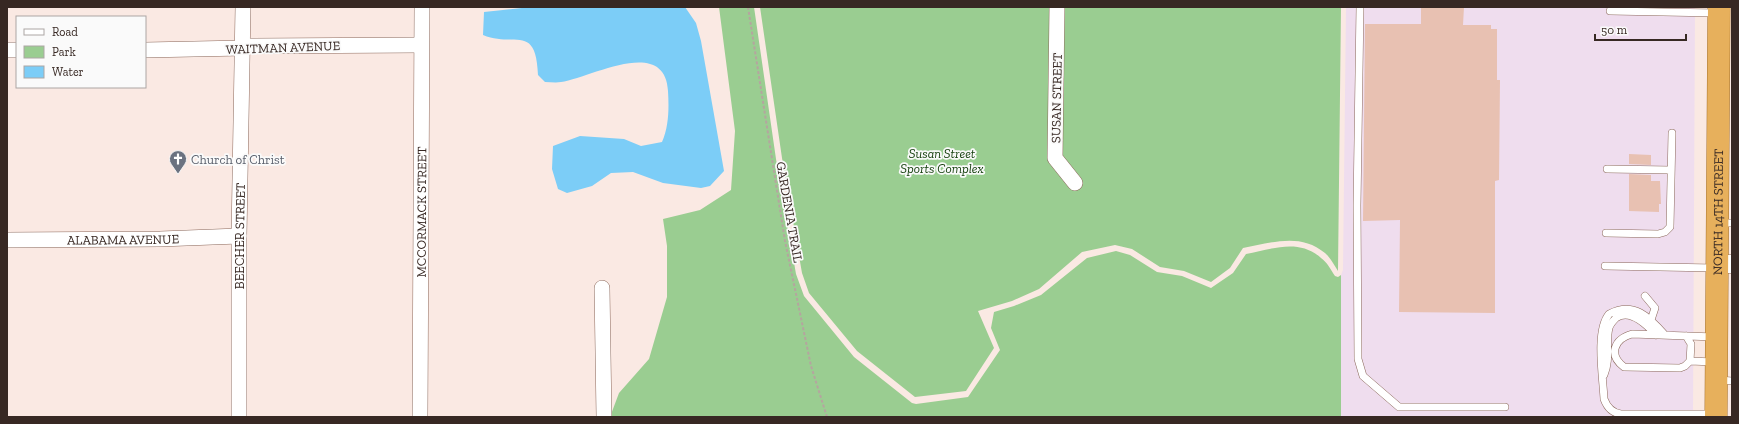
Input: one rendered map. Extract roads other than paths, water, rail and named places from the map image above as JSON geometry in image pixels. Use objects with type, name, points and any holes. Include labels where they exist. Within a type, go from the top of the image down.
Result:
[{"type":"highway","name":"NORTH 14TH STREET","points":[[1717,416],[1722,374],[1717,337],[1725,223],[1722,171],[1721,17]]},
{"type":"street","name":"BEECHER STREET","points":[[239,417],[239,236],[243,7]]},
{"type":"street","name":"MCCORMACK STREET","points":[[420,417],[422,7]]},
{"type":"street","name":"SUSAN STREET","points":[[1057,7],[1054,158],[1074,183]]},
{"type":"street","name":"WAITMAN AVENUE","points":[[146,50],[243,48],[246,46],[421,45]]},
{"type":"street","name":"ALABAMA AVENUE","points":[[7,240],[239,236]]},
{"type":"street","points":[[602,288],[604,417]]},
{"type":"lane","points":[[1360,7],[1357,205],[1358,359],[1364,376],[1399,406],[1505,406]]},
{"type":"lane","points":[[1610,11],[1721,17]]},
{"type":"lane","points":[[1606,234],[1658,234],[1668,230],[1671,224],[1672,134]]},
{"type":"lane","points":[[1607,170],[1671,170]]},
{"type":"lane","points":[[1605,266],[1722,265]]},
{"type":"lane","points":[[1645,296],[1655,308],[1651,320]]},
{"type":"lane","points":[[1665,335],[1651,320],[1630,308],[1619,310],[1610,314],[1603,327],[1603,377],[1605,401],[1609,409],[1616,414],[1717,416]]},
{"type":"lane","points":[[1603,377],[1608,364],[1608,329],[1617,318],[1625,315],[1635,318],[1648,326],[1656,335]]},
{"type":"lane","points":[[1686,336],[1691,344],[1690,361],[1685,366],[1680,368],[1624,368],[1619,363],[1615,349],[1617,342],[1624,336],[1632,334],[1717,337]]},
{"type":"lane","points":[[1690,361],[1722,374]]},
{"type":"water","points":[[531,7],[685,7],[696,23],[701,41],[724,171],[710,186],[701,188],[663,183],[633,172],[611,173],[592,186],[567,193],[558,189],[552,169],[553,146],[580,136],[624,139],[641,146],[662,142],[668,117],[668,91],[664,74],[654,65],[640,62],[607,68],[561,82],[545,82],[538,75],[533,49],[528,43],[522,40],[494,38],[483,35],[484,12]]},
{"type":"place","name":"Church of Christ","points":[[178,174]]},
{"type":"park label","name":"Susan Street Sports Complex","points":[[942,160]]}]
